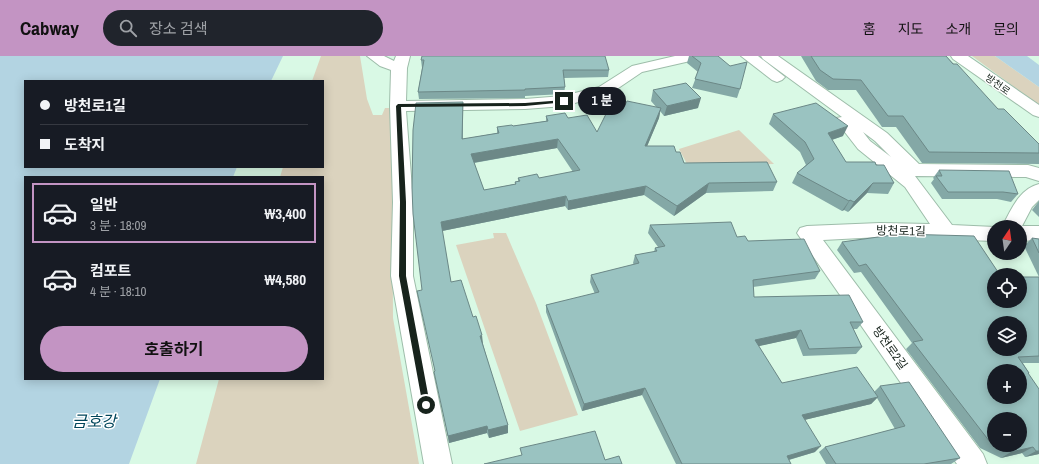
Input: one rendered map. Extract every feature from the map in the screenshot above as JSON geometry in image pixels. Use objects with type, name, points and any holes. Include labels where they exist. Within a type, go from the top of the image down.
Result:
[{"type":"street","points":[[374,56],[385,63],[401,62],[398,106],[403,202],[402,276],[438,464]]},
{"type":"street","points":[[398,106],[525,104],[564,101],[605,90],[637,69],[694,56]]},
{"type":"street","points":[[748,56],[850,127],[864,145],[912,183],[945,231]]},
{"type":"street","points":[[768,56],[881,137],[914,170],[1028,171],[1039,175]]},
{"type":"street","name":"방천로","points":[[958,56],[1039,112]]},
{"type":"street","points":[[1016,220],[1024,203],[1039,190]]},
{"type":"street","name":"방천로1길","points":[[807,232],[880,230],[987,234]]},
{"type":"street","name":"방천로2길","points":[[807,232],[973,464]]},
{"type":"street","points":[[1027,234],[1039,233]]},
{"type":"shaded area","points":[[321,56],[360,56],[367,99],[373,115],[382,115],[385,108],[392,108],[393,318],[419,464],[196,464],[219,380],[324,380],[324,176],[280,176],[283,168],[324,168],[324,80],[312,80]]},
{"type":"shaded area","points":[[972,56],[995,56],[1039,87],[1039,105]]},
{"type":"shaded area","points":[[739,130],[774,164],[688,166],[679,149]]},
{"type":"shaded area","points":[[493,233],[506,233],[536,303],[578,415],[520,431],[456,245],[494,238]]},
{"type":"water","name":"금호강","points":[[0,56],[283,56],[271,80],[24,80],[24,168],[237,168],[233,176],[24,176],[24,380],[160,380],[129,464],[0,464]]},
{"type":"water","points":[[995,56],[1027,56],[1039,65],[1039,87]]},
{"type":"building","points":[[422,56],[605,56],[609,70],[563,70],[565,87],[525,90],[418,92],[424,60],[421,60]]},
{"type":"building","points":[[692,56],[718,56],[730,66],[747,62],[740,89],[695,79],[701,63]]},
{"type":"building","points":[[811,56],[946,56],[953,64],[957,64],[998,109],[1004,109],[1039,144],[1039,153],[929,152],[903,116],[888,116],[861,80],[833,79],[820,70]]},
{"type":"building","points":[[686,83],[701,98],[667,106],[653,90]]},
{"type":"building","points":[[627,101],[661,108],[645,146],[674,146],[676,152],[680,152],[684,163],[767,162],[777,182],[709,183],[677,206],[646,186],[568,201],[566,196],[441,222],[451,282],[461,280],[473,317],[476,316],[482,335],[480,336],[508,425],[488,430],[487,426],[448,436],[417,291],[422,290],[413,214],[412,188],[413,130],[416,103],[463,102],[462,139],[499,133],[497,127],[548,121],[546,116],[565,113],[568,118],[587,115],[597,132],[608,110],[612,111],[613,108],[616,109],[618,105],[624,107]],"holes":[[[558,139],[580,170],[539,178],[537,174],[518,178],[520,181],[515,182],[516,184],[484,190],[471,154]]]},
{"type":"building","points":[[816,103],[848,126],[828,133],[846,162],[875,162],[876,165],[884,165],[894,183],[873,183],[854,202],[849,201],[797,173],[814,159],[805,142],[773,114]]},
{"type":"building","points":[[939,170],[1009,171],[1018,194],[1003,192],[948,192],[936,176],[942,176]]},
{"type":"building","points":[[731,222],[737,237],[745,236],[748,241],[804,239],[820,271],[753,280],[754,297],[849,295],[863,322],[850,322],[862,347],[809,349],[801,330],[755,340],[782,383],[857,367],[878,397],[802,415],[821,446],[787,456],[791,464],[682,464],[645,388],[584,404],[546,305],[599,292],[591,275],[639,263],[635,255],[657,251],[655,248],[665,246],[650,225]]},
{"type":"building","points":[[900,234],[974,236],[987,256],[987,260],[990,260],[995,268],[987,268],[987,308],[1027,308],[1027,277],[1039,277],[1039,356],[1018,357],[1023,364],[987,364],[987,404],[1027,404],[1027,370],[1039,389],[1039,451],[1036,451],[1033,447],[1027,448],[1027,412],[987,412],[987,438],[913,342],[923,340],[866,264],[859,266],[842,242]]},
{"type":"building","points":[[1032,238],[1039,239],[1039,253]]},
{"type":"building","points":[[909,382],[960,458],[924,464],[836,464],[825,447],[905,426],[880,386]]},
{"type":"building","points":[[595,431],[605,460],[619,456],[622,464],[484,464],[522,455],[520,448]]},
{"type":"route","points":[[426,405],[402,276],[403,202],[398,106],[525,104],[564,101]]}]
